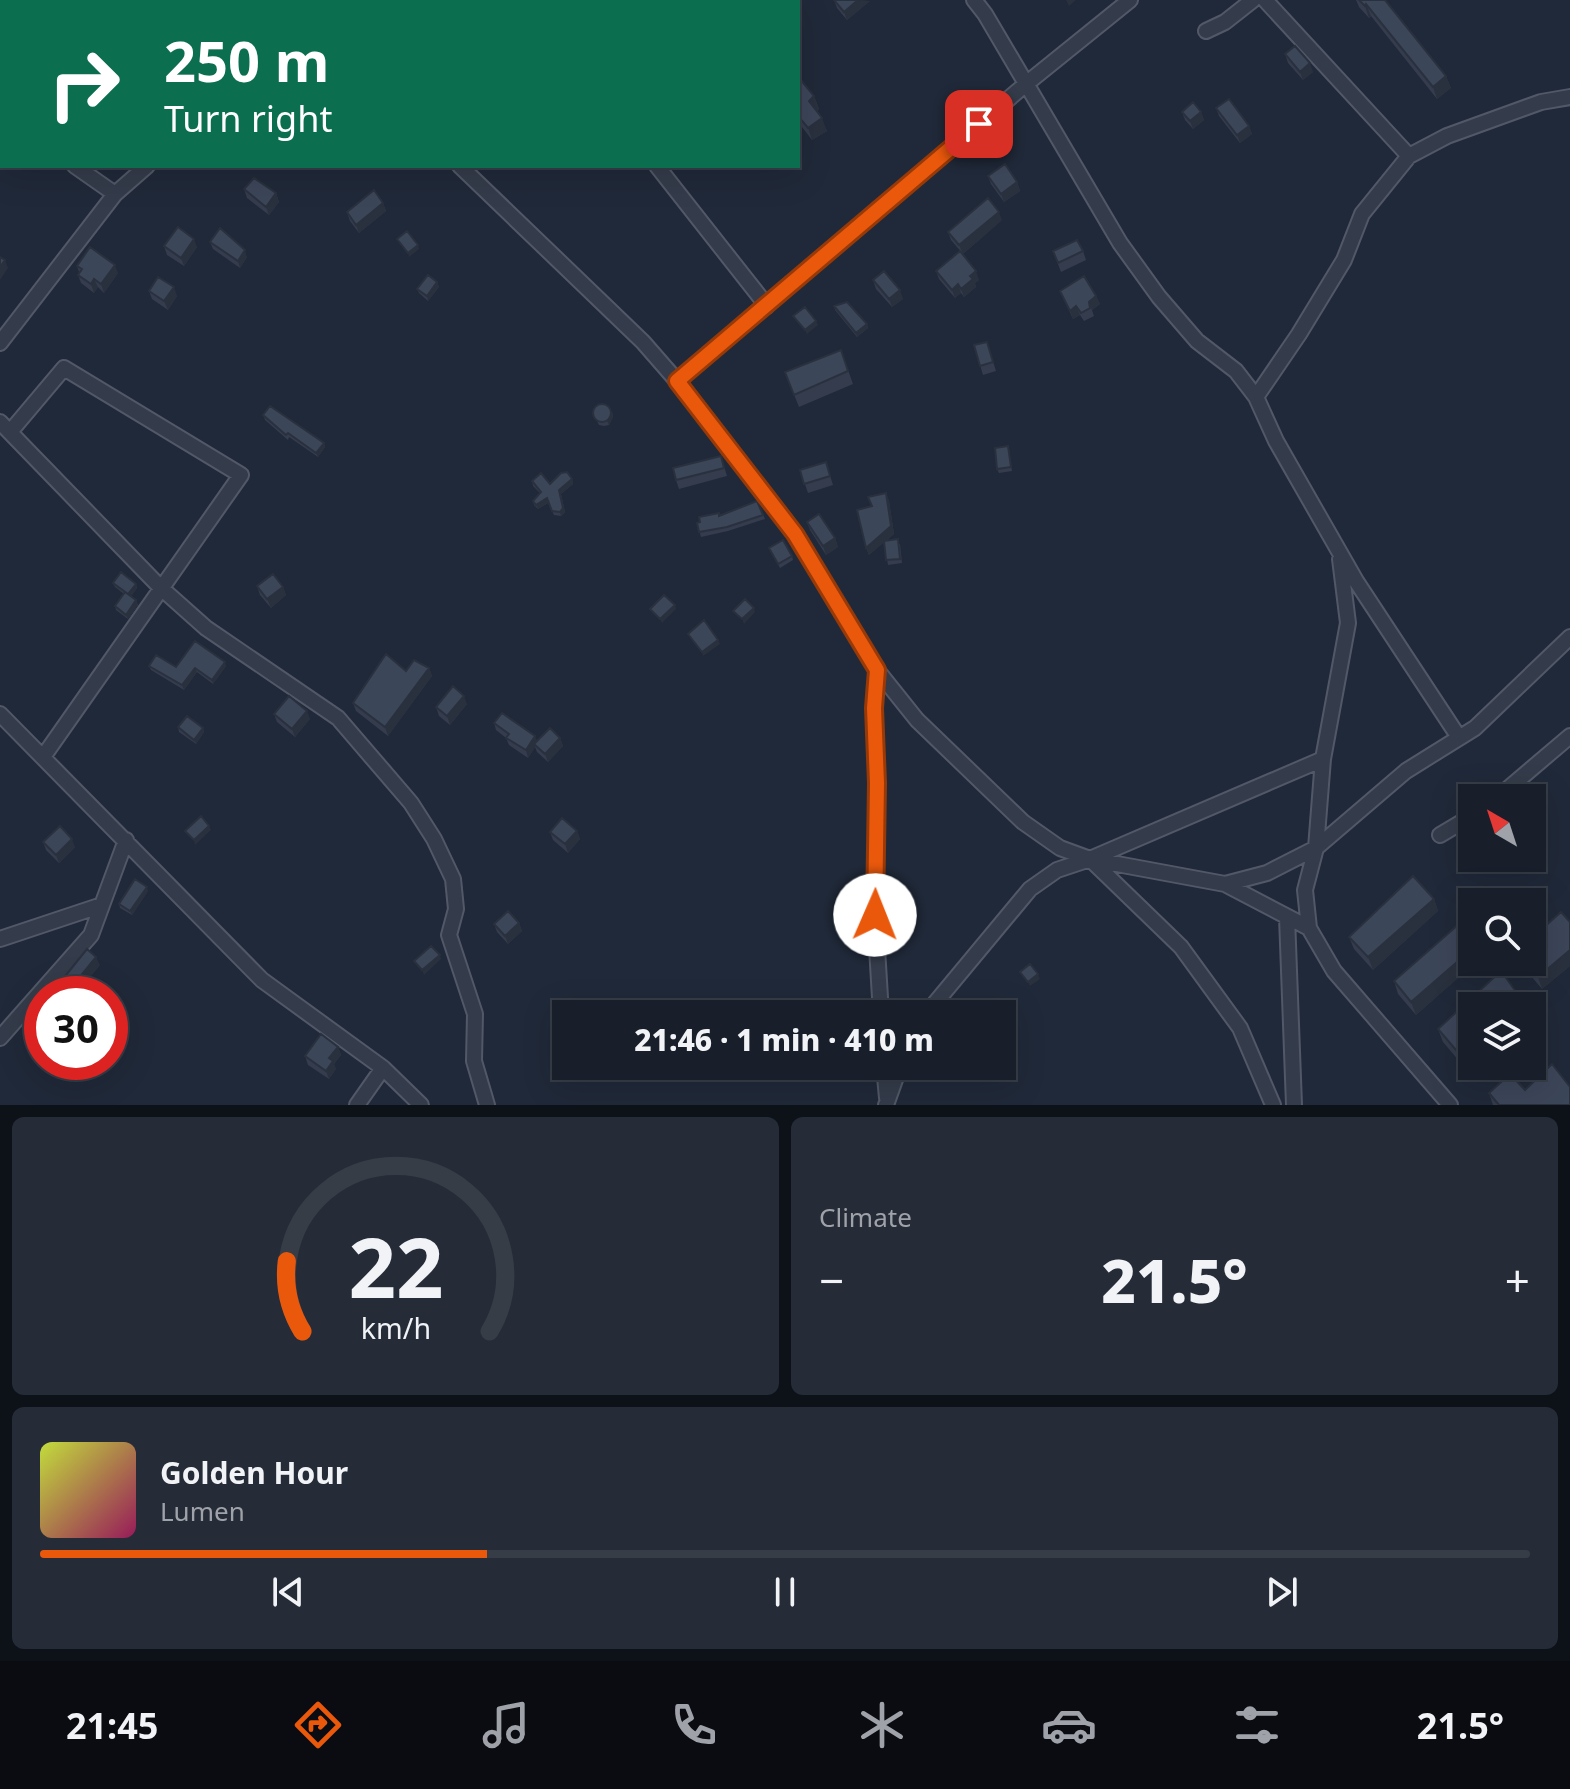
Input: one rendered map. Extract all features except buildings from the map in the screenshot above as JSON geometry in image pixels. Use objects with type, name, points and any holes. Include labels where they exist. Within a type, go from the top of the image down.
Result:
[{"type":"street","points":[[974,0],[1120,243],[1197,341],[1236,371],[1256,397],[1276,441],[1338,550],[1458,736]]},
{"type":"street","points":[[677,381],[1026,84],[1130,0]]},
{"type":"street","points":[[1206,31],[1225,22],[1253,0]]},
{"type":"street","points":[[1265,0],[1409,156]]},
{"type":"street","points":[[1256,397],[1344,260],[1362,214],[1409,156],[1460,131],[1541,102],[1570,97]]},
{"type":"street","points":[[78,168],[115,194]]},
{"type":"street","points":[[0,343],[115,194],[145,168]]},
{"type":"street","points":[[462,168],[643,342],[677,381],[795,534],[877,670],[917,720],[1023,822],[1060,848],[1090,859],[1225,884],[1309,928]]},
{"type":"street","points":[[659,168],[767,306]]},
{"type":"street","points":[[43,757],[160,587],[241,475],[64,368],[5,427],[160,587],[206,628],[338,718],[384,768],[418,815],[453,879],[456,909],[449,935],[475,1014],[474,1061],[487,1105]]},
{"type":"street","points":[[1338,550],[1348,623],[1323,759],[1316,848],[1305,890],[1309,928],[1334,971],[1450,1105]]},
{"type":"street","points":[[1225,884],[1267,873],[1316,848],[1406,771],[1475,728],[1570,637]]},
{"type":"street","points":[[877,670],[874,708],[877,783],[875,915],[880,1000]]},
{"type":"street","points":[[0,714],[262,980],[383,1068],[421,1105]]},
{"type":"street","points":[[1513,784],[1570,736]]},
{"type":"street","points":[[938,1000],[1030,889],[1057,870],[1090,859],[1323,759]]},
{"type":"street","points":[[1440,835],[1458,824]]},
{"type":"street","points":[[0,1038],[91,935],[126,840]]},
{"type":"street","points":[[1090,859],[1181,947],[1240,1028],[1273,1105]]},
{"type":"street","points":[[0,939],[102,905]]},
{"type":"street","points":[[1287,917],[1294,1105]]},
{"type":"street","points":[[357,1105],[383,1068]]},
{"type":"street","points":[[885,1080],[887,1105]]},
{"type":"street","points":[[887,1105],[895,1080]]},
{"type":"route","points":[[875,915],[877,783],[874,708],[877,670],[795,534],[677,381],[979,124]]}]
